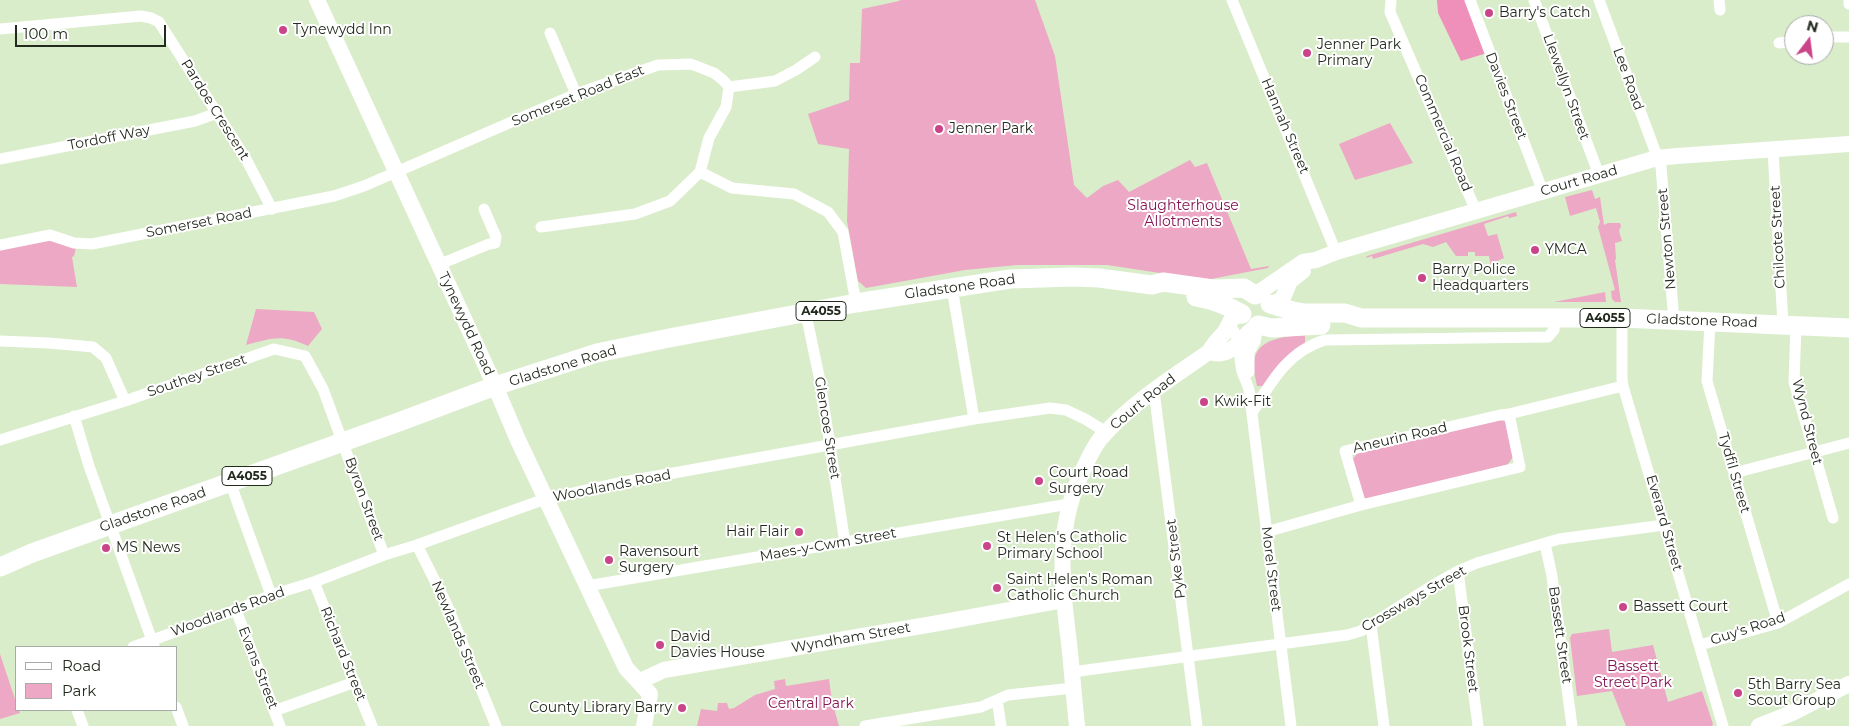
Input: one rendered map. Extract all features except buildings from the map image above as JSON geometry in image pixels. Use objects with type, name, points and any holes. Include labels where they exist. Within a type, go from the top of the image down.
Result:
[{"type":"main road","name":"Gladstone Road","points":[[0,567],[111,524],[344,442],[495,386],[597,354],[664,339],[806,314],[856,303],[1010,279],[1100,278],[1152,285],[1163,282],[1213,289],[1244,288],[1263,299],[1293,311],[1304,313],[1345,313],[1361,318],[1622,318],[1849,328]]},
{"type":"main road","name":"Gladstone Road","points":[[1152,285],[1163,292],[1214,300],[1232,307],[1235,320]]},
{"type":"main road","name":"Court Road","points":[[1235,320],[1245,300],[1263,299],[1271,313],[1269,318],[1258,325]]},
{"type":"main road","name":"Gladstone Road","points":[[1258,325],[1272,328],[1293,325],[1346,324],[1361,318]]},
{"type":"main road","points":[[1235,320],[1258,325]]},
{"type":"street","name":"Tynewydd Road","points":[[316,0],[495,386],[545,499],[626,668],[650,694],[644,726]]},
{"type":"street","name":"Hannah Street","points":[[1232,0],[1336,252]]},
{"type":"street","name":"Commercial Road","points":[[1391,0],[1390,12],[1476,211]]},
{"type":"street","name":"Davies Street","points":[[1470,0],[1543,192]]},
{"type":"street","name":"Llewellyn Street","points":[[1534,0],[1599,175]]},
{"type":"street","name":"Lee Road","points":[[1599,0],[1657,158]]},
{"type":"street","name":"Pardoe Crescent","points":[[0,29],[141,16],[159,22],[246,159],[272,209]]},
{"type":"street","points":[[550,33],[576,94]]},
{"type":"street","points":[[1834,37],[1849,37]]},
{"type":"street","points":[[1779,43],[1784,42]]},
{"type":"street","points":[[541,227],[635,214],[670,201],[700,172],[709,138],[726,107],[729,88],[775,81],[815,57]]},
{"type":"street","name":"Somerset Road East","points":[[396,172],[576,94],[658,65],[691,64],[714,73],[724,80],[729,88]]},
{"type":"street","name":"Tordoff Way","points":[[0,159],[195,122],[217,112]]},
{"type":"street","name":"Court Road","points":[[1263,299],[1303,262],[1316,260],[1336,252],[1657,158],[1849,144]]},
{"type":"street","name":"Chilcote Street","points":[[1773,150],[1789,324]]},
{"type":"street","name":"Newton Street","points":[[1657,158],[1661,167],[1674,321]]},
{"type":"street","name":"Somerset Road","points":[[0,245],[50,235],[74,243],[92,244],[334,196],[364,186],[396,172]]},
{"type":"street","points":[[700,172],[732,188],[794,194],[828,212],[843,232],[856,303]]},
{"type":"street","points":[[438,265],[495,243],[496,237],[484,209]]},
{"type":"street","points":[[952,288],[974,419]]},
{"type":"street","name":"Glencoe Street","points":[[806,314],[820,381],[845,543]]},
{"type":"street","points":[[1252,413],[1285,365],[1306,347],[1325,340],[1548,337],[1554,330],[1556,317]]},
{"type":"street","name":"Everard Street","points":[[1622,318],[1622,379],[1722,726]]},
{"type":"street","name":"Court Road","points":[[1077,726],[1064,600],[1062,559],[1069,504],[1077,483],[1092,452],[1106,432],[1154,391],[1209,352],[1235,320]]},
{"type":"street","name":"Morel Street","points":[[1235,320],[1234,329],[1242,373],[1246,378],[1252,413],[1291,726]]},
{"type":"street","name":"Tydfil Street","points":[[1710,322],[1707,381],[1778,623]]},
{"type":"street","name":"Wynd Street","points":[[1789,324],[1794,382],[1833,518]]},
{"type":"street","name":"Court Road","points":[[1209,352],[1223,354],[1238,343],[1252,328],[1258,325]]},
{"type":"street","name":"Morel Street","points":[[1246,378],[1249,371],[1249,352],[1255,342],[1258,325]]},
{"type":"street","points":[[0,342],[49,343],[93,347],[106,358],[126,401]]},
{"type":"street","name":"Southey Street","points":[[0,440],[126,401],[274,349],[305,356],[324,388],[344,442]]},
{"type":"street","name":"Aneurin Road","points":[[1361,505],[1345,451],[1624,386]]},
{"type":"street","name":"Pyke Street","points":[[1154,391],[1197,726]]},
{"type":"street","name":"Woodlands Road","points":[[140,646],[153,644],[271,595],[314,582],[384,555],[545,499],[618,483],[974,419],[1050,408],[1066,410],[1106,432]]},
{"type":"street","points":[[1266,532],[1361,505],[1520,466],[1509,414]]},
{"type":"street","points":[[74,416],[89,466],[153,644]]},
{"type":"street","name":"Byron Street","points":[[344,442],[384,555]]},
{"type":"street","points":[[1734,473],[1849,443]]},
{"type":"street","points":[[230,482],[271,595]]},
{"type":"street","name":"Maes-y-Cwm Street","points":[[587,586],[1069,504]]},
{"type":"street","name":"Crossways Street","points":[[1072,672],[1347,635],[1361,631],[1458,571],[1477,564],[1559,539],[1664,525]]},
{"type":"street","name":"Bassett Street","points":[[1545,544],[1552,576],[1572,726]]},
{"type":"street","name":"Newlands Street","points":[[417,545],[447,605],[496,726]]},
{"type":"street","name":"Brook Street","points":[[1458,571],[1478,726]]},
{"type":"street","name":"Richard Street","points":[[314,582],[372,726]]},
{"type":"street","name":"Guy's Road","points":[[1700,645],[1778,623],[1849,584]]},
{"type":"street","name":"Wyndham Street","points":[[640,681],[654,673],[669,669],[1064,600]]},
{"type":"street","name":"Evans Street","points":[[236,610],[280,726]]},
{"type":"street","points":[[1371,625],[1384,726]]},
{"type":"street","points":[[274,711],[355,682]]},
{"type":"street","points":[[865,726],[982,707],[1008,695],[1073,688]]},
{"type":"street","points":[[1762,726],[1848,689]]},
{"type":"street","points":[[995,701],[998,706],[1001,726]]},
{"type":"street","points":[[78,711],[83,726]]},
{"type":"street","points":[[177,711],[183,726]]},
{"type":"green space","name":"Jenner Park","points":[[900,0],[1035,0],[1055,56],[1074,185],[1087,198],[1103,186],[1118,180],[1129,192],[1190,160],[1195,167],[1207,163],[1251,269],[1269,266],[1268,268],[1206,280],[1107,265],[1017,265],[965,270],[866,288],[858,281],[847,221],[849,149],[818,144],[808,114],[849,100],[850,63],[860,63],[862,9]]},
{"type":"green space","points":[[1390,123],[1413,163],[1355,180],[1339,144]]},
{"type":"green space","points":[[1592,190],[1595,199],[1600,197],[1604,225],[1620,223],[1621,226],[1619,231],[1622,241],[1615,243],[1615,260],[1621,302],[1615,302],[1612,299],[1611,291],[1615,290],[1598,227],[1600,222],[1596,208],[1570,216],[1565,197]]},
{"type":"green space","points":[[1516,212],[1517,216],[1509,218],[1508,216],[1484,224],[1488,236],[1497,234],[1504,258],[1495,262],[1498,276],[1493,276],[1489,256],[1475,256],[1475,252],[1468,252],[1468,256],[1456,256],[1446,242],[1433,247],[1423,244],[1373,259],[1372,256],[1366,258],[1367,256]]},
{"type":"green space","points":[[45,239],[76,247],[72,257],[77,287],[0,284],[0,248]]},
{"type":"green space","points":[[1605,292],[1606,302],[1554,302]]},
{"type":"green space","points":[[256,309],[314,312],[322,329],[308,346],[299,342],[277,338],[246,345]]},
{"type":"green space","points":[[1305,335],[1305,345],[1264,386],[1257,386],[1254,362],[1260,348],[1274,340]]},
{"type":"green space","points":[[1501,420],[1507,422],[1514,456],[1507,465],[1370,501],[1364,498],[1352,460],[1359,451]]},
{"type":"green space","name":"Bassett Street Park","points":[[1609,629],[1612,652],[1653,645],[1668,702],[1702,691],[1713,724],[1712,726],[1626,726],[1612,691],[1577,696],[1570,638],[1572,634]]},
{"type":"green space","points":[[0,654],[15,699],[15,711],[19,711],[20,713],[0,719]]},
{"type":"green space","name":"Central Park","points":[[785,679],[786,686],[829,679],[832,701],[839,726],[697,726],[701,709],[717,711],[718,703],[727,703],[729,709],[734,708],[755,695],[775,689],[774,681]]},
{"type":"shaded area","points":[[1437,0],[1467,0],[1487,53],[1461,61],[1438,13]]},
{"type":"place","name":"Barry's Catch","points":[[1489,13]]},
{"type":"place","name":"Tynewydd Inn","points":[[283,30]]},
{"type":"place","name":"Jenner Park Primary","points":[[1307,53]]},
{"type":"place","name":"Jenner Park","points":[[939,129]]},
{"type":"place","name":"YMCA","points":[[1535,250]]},
{"type":"place","name":"Barry Police Headquarters","points":[[1422,278]]},
{"type":"place","name":"Kwik-Fit","points":[[1204,402]]},
{"type":"place","name":"Court Road Surgery","points":[[1039,481]]},
{"type":"place","name":"Hair Flair","points":[[799,532]]},
{"type":"place","name":"St Helen's Catholic Primary School","points":[[987,546]]},
{"type":"place","name":"MS News","points":[[106,548]]},
{"type":"place","name":"Ravensourt Surgery","points":[[609,560]]},
{"type":"place","name":"Saint Helen's Roman Catholic Church","points":[[997,588]]},
{"type":"place","name":"Bassett Court","points":[[1623,607]]},
{"type":"place","name":"David Davies House","points":[[660,645]]},
{"type":"place","name":"5th Barry Sea Scout Group","points":[[1738,693]]},
{"type":"place","name":"County Library Barry","points":[[682,708]]},
{"type":"park label","name":"Slaughterhouse Allotments","points":[[1183,214]]}]
